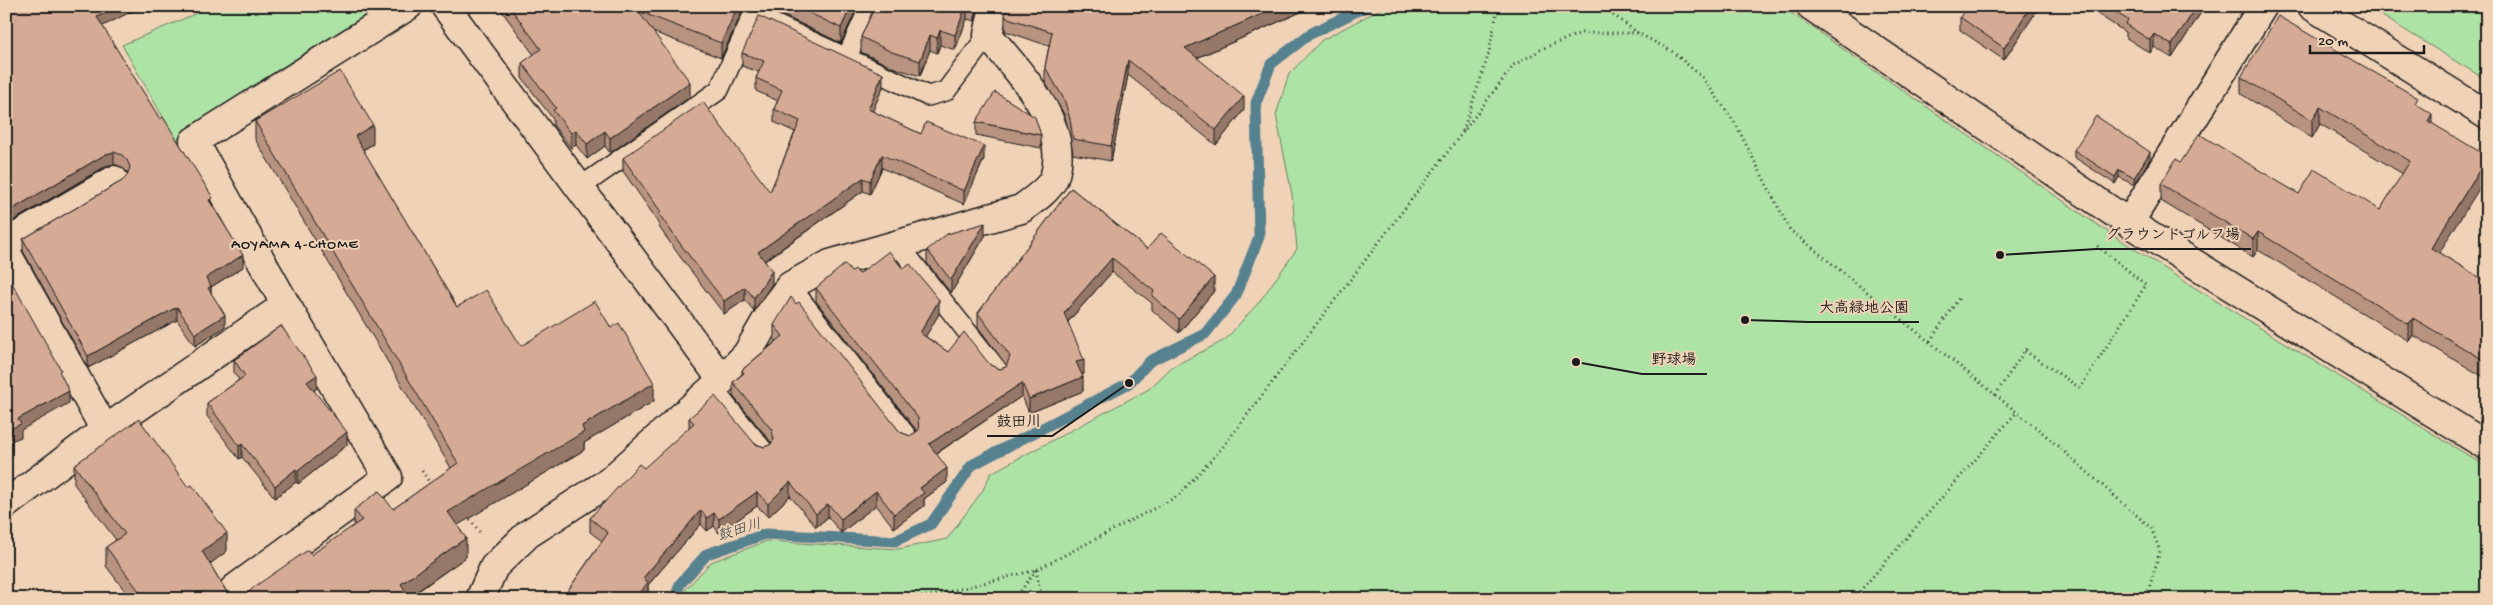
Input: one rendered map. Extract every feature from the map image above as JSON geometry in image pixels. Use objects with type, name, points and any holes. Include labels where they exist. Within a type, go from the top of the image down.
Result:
[{"type":"street","points":[[240,599],[234,589],[388,477],[286,305],[194,141],[408,6]]},
{"type":"street","points":[[445,6],[579,188],[717,384]]},
{"type":"street","points":[[480,599],[494,567],[528,534],[610,481],[717,384],[747,354],[774,307],[790,286],[830,264],[897,243],[1021,209],[1034,200],[1054,179],[1057,145],[1050,119],[1034,92],[988,36],[994,6]]},
{"type":"street","points":[[1811,6],[2129,223],[2483,435]]},
{"type":"street","points":[[2129,223],[2262,6]]},
{"type":"street","points":[[2312,6],[2487,115]]},
{"type":"street","points":[[6,243],[114,180]]},
{"type":"street","points":[[6,252],[105,430]]},
{"type":"street","points":[[6,504],[105,430],[286,305]]},
{"type":"lane","points":[[847,57],[870,6]]},
{"type":"lane","points":[[579,188],[718,90],[755,10],[928,96],[946,91],[988,36]]},
{"type":"lane","points":[[897,243],[999,372]]},
{"type":"lane","points":[[790,286],[909,439]]},
{"type":"lane","points":[[717,384],[763,450]]},
{"type":"path","points":[[1462,134],[1489,53],[1498,6]]},
{"type":"path","points":[[1601,6],[1638,33],[1673,52],[1702,77],[1735,123],[1790,230],[2017,412],[2151,528],[2160,551],[2146,599]]},
{"type":"path","points":[[906,599],[935,595],[1036,570],[1178,496],[1222,448],[1514,65],[1529,56],[1581,33],[1638,33]]},
{"type":"path","points":[[2025,351],[2080,388],[2146,285],[2089,238]]},
{"type":"path","points":[[1930,341],[1959,298]]},
{"type":"path","points":[[1995,395],[2028,346]]},
{"type":"path","points":[[1853,599],[2017,412]]},
{"type":"path","points":[[418,465],[436,493]]},
{"type":"path","points":[[462,508],[484,539]]},
{"type":"path","points":[[1014,599],[1036,570]]},
{"type":"path","points":[[1036,570],[1042,599]]},
{"type":"green space","points":[[205,6],[385,6],[176,140],[122,45],[195,14]]},
{"type":"green space","points":[[1386,6],[1781,6],[2102,228],[2187,283],[2487,467],[2487,599],[683,599],[686,589],[711,562],[767,541],[899,549],[947,539],[983,490],[991,473],[1149,389],[1172,367],[1225,340],[1260,301],[1297,249],[1292,194],[1276,115],[1289,74],[1322,40]]},
{"type":"green space","points":[[2366,6],[2487,6],[2487,77],[2483,78]]},
{"type":"building","points":[[118,6],[97,17],[160,119],[163,117],[213,198],[209,200],[243,255],[206,278],[211,286],[208,288],[225,315],[195,334],[177,307],[88,356],[23,239],[122,181],[127,176],[130,167],[122,155],[114,152],[106,154],[6,213],[6,7]]},
{"type":"building","points":[[509,6],[738,6],[721,43],[638,11],[690,82],[610,138],[605,131],[587,144],[576,130],[571,133],[553,110],[556,108],[522,63],[541,49]]},
{"type":"building","points":[[795,6],[851,6],[841,28]]},
{"type":"building","points":[[875,6],[966,6],[955,35],[940,30],[937,38],[930,35],[920,61],[892,52],[861,37]]},
{"type":"building","points":[[1007,6],[1135,6],[1137,8],[1137,6],[1280,6],[1185,48],[1244,96],[1216,130],[1128,60],[1111,146],[1073,139],[1064,99],[1045,67],[1052,32],[1005,17]]},
{"type":"building","points":[[1967,6],[2031,6],[2004,48],[1960,17]]},
{"type":"building","points":[[2105,6],[2197,6],[2172,45],[2154,34],[2150,40],[2125,24],[2128,20]]},
{"type":"building","points":[[759,16],[883,74],[868,109],[921,134],[926,122],[984,146],[964,191],[882,155],[870,181],[863,178],[758,252],[772,271],[754,298],[745,287],[724,301],[659,214],[661,212],[623,158],[703,102],[770,192],[800,121],[774,109],[782,90],[756,78],[764,61],[742,53]]},
{"type":"building","points":[[2278,16],[2418,98],[2415,103],[2432,114],[2428,121],[2487,156],[2431,248],[2487,282],[2487,362],[2413,318],[2409,324],[2258,232],[2253,239],[2161,184],[2176,159],[2181,162],[2199,134],[2299,194],[2314,169],[2380,210],[2410,161],[2320,107],[2312,120],[2241,77]]},
{"type":"building","points":[[340,71],[373,125],[355,136],[457,307],[486,290],[521,346],[595,301],[611,328],[619,323],[654,383],[582,426],[584,432],[448,512],[466,538],[401,584],[411,599],[310,599],[308,597],[306,599],[291,599],[289,597],[286,599],[238,599],[308,550],[311,555],[362,520],[354,510],[379,491],[393,509],[458,463],[255,121]]},
{"type":"building","points":[[995,92],[1035,117],[1041,135],[976,122]]},
{"type":"building","points":[[2096,116],[2150,152],[2134,178],[2119,170],[2115,177],[2074,150]]},
{"type":"building","points":[[1071,188],[1147,249],[1161,233],[1214,277],[1179,319],[1152,296],[1154,291],[1112,258],[1064,313],[1084,360],[1076,362],[1083,377],[1029,399],[1022,383],[929,444],[947,468],[920,488],[924,493],[894,514],[876,491],[841,519],[828,504],[816,514],[790,482],[768,504],[757,492],[719,519],[714,513],[707,518],[701,510],[643,578],[648,582],[636,599],[562,599],[608,533],[590,518],[639,464],[644,468],[694,423],[689,418],[715,396],[755,444],[764,447],[770,445],[774,440],[772,430],[733,382],[744,373],[742,370],[783,336],[774,325],[791,297],[796,304],[799,302],[900,432],[910,436],[919,430],[918,418],[816,288],[845,264],[851,272],[855,269],[859,274],[889,251],[903,269],[910,264],[939,300],[920,333],[948,352],[964,332],[990,365],[1000,369],[1006,367],[1010,356],[978,313]]},
{"type":"building","points":[[985,223],[951,280],[927,250],[947,234]]},
{"type":"building","points":[[6,272],[61,370],[59,371],[69,391],[18,419],[21,424],[6,431]]},
{"type":"building","points":[[281,326],[317,375],[307,382],[347,432],[298,471],[296,469],[275,486],[242,444],[239,446],[207,403],[245,376],[234,360]]},
{"type":"building","points":[[139,419],[188,487],[192,485],[227,533],[202,551],[231,599],[145,599],[106,547],[125,534],[74,465]]},
{"type":"waterway","name":"鼓田川","points":[[675,599],[680,584],[707,554],[766,534],[895,541],[931,524],[972,465],[1129,383],[1150,361],[1205,334],[1236,295],[1259,237],[1256,103],[1271,64],[1310,34],[1367,6]]},
{"type":"place","name":"グラウンドゴルフ場","points":[[2000,255]]},
{"type":"place","name":"大高緑地公園","points":[[1745,320]]},
{"type":"place","name":"野球場","points":[[1576,362]]},
{"type":"place","name":"鼓田川","points":[[1129,383]]},
{"type":"district","name":"AOYAMA 4-CHOME","points":[[295,243]]}]
